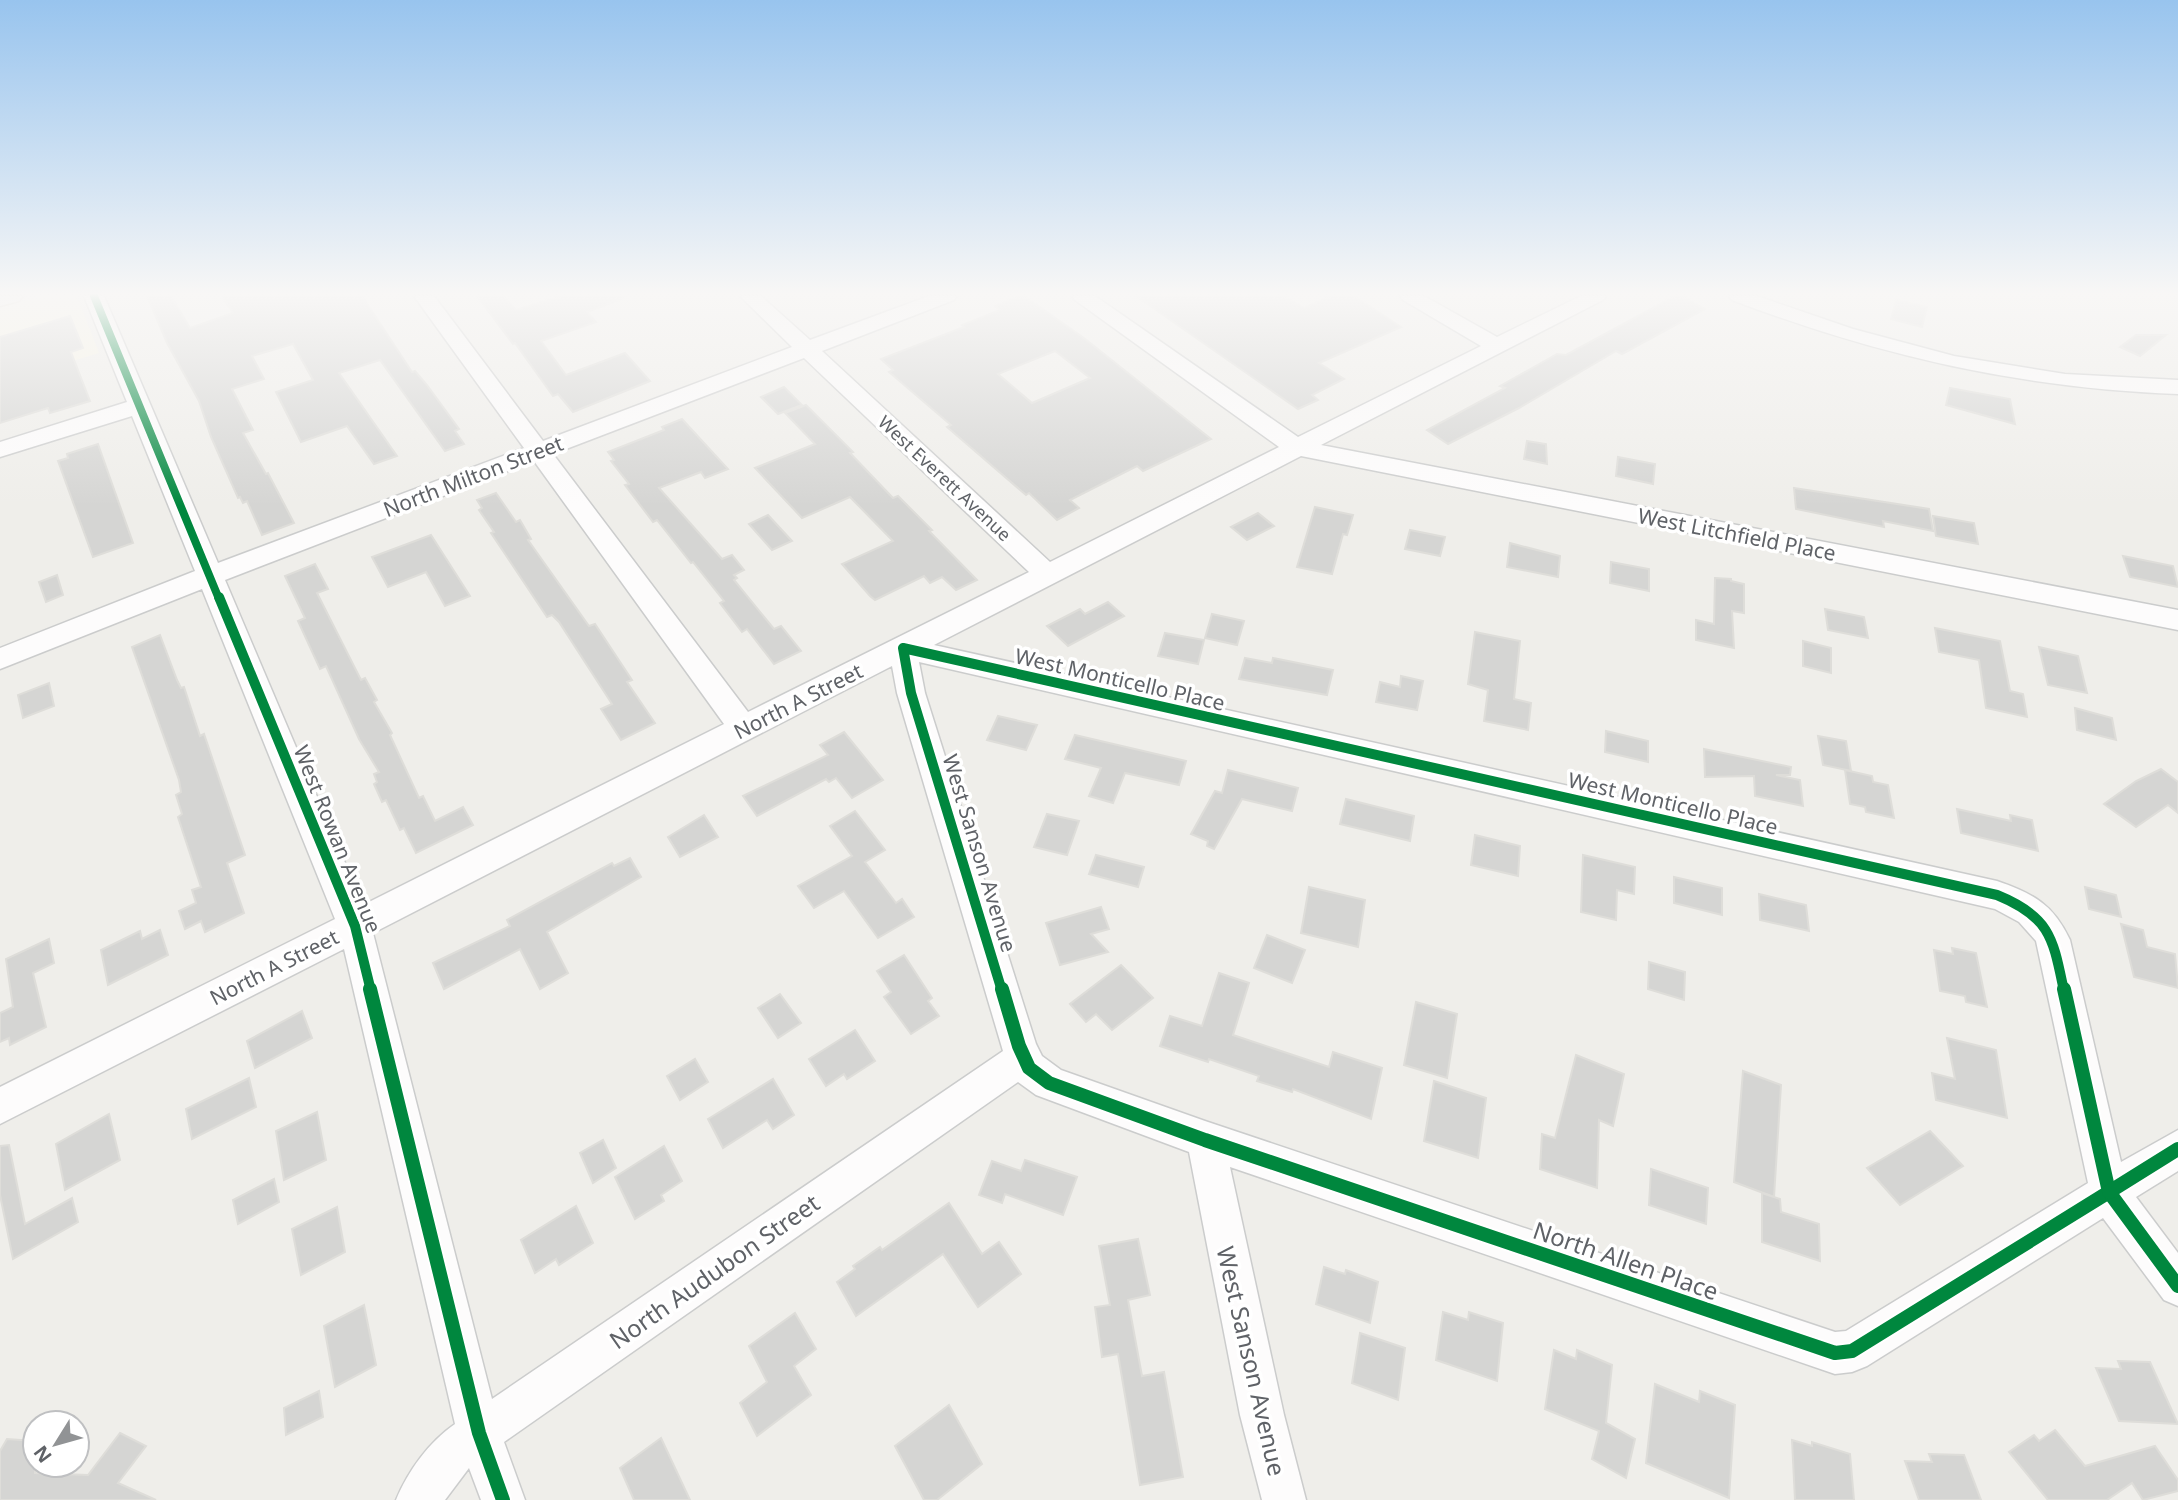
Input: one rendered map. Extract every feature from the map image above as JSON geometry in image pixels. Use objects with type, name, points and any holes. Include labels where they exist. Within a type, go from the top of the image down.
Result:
[{"type":"street","name":"West Rowan Avenue","points":[[123,366],[355,926],[479,1433],[503,1500]]},
{"type":"street","points":[[475,366],[744,729]]},
{"type":"street","name":"North Milton Street","points":[[0,659],[209,576],[762,366]]},
{"type":"street","name":"West Everett Avenue","points":[[824,366],[1047,574]]},
{"type":"street","points":[[1182,366],[1297,447]]},
{"type":"street","name":"North A Street","points":[[0,1106],[1457,366]]},
{"type":"street","points":[[1973,366],[2070,381],[2178,387]]},
{"type":"street","points":[[0,450],[139,406]]},
{"type":"street","name":"West Litchfield Place","points":[[1297,447],[2178,620]]},
{"type":"street","name":"West Sanson Avenue","points":[[903,648],[911,693],[1026,1062]]},
{"type":"street","name":"West Monticello Place","points":[[903,648],[1983,892],[2018,904],[2041,920],[2053,940],[2109,1193],[2178,1286]]},
{"type":"street","name":"North Allen Place","points":[[1026,1062],[1049,1083],[1205,1140],[1835,1353],[1852,1350],[2178,1149]]},
{"type":"street","name":"North Audubon Street","points":[[418,1500],[447,1459],[479,1433],[1026,1062]]},
{"type":"street","name":"West Sanson Avenue","points":[[1205,1140],[1262,1415],[1284,1500]]},
{"type":"shaded area","points":[[0,366],[56,366],[0,383]]},
{"type":"building","points":[[0,366],[76,366],[90,401],[50,413],[48,408],[0,423]]},
{"type":"building","points":[[180,366],[257,366],[264,379],[232,389],[253,430],[243,433],[294,523],[262,535],[247,501],[243,503],[240,497],[238,498],[211,437],[199,401]]},
{"type":"building","points":[[305,366],[361,366],[339,373],[397,456],[374,464],[347,426],[301,442],[276,392],[313,380]]},
{"type":"building","points":[[384,366],[408,366],[412,372],[415,371],[459,429],[455,431],[464,444],[445,451]]},
{"type":"building","points":[[531,366],[559,366],[566,375],[590,366],[637,366],[650,381],[573,412],[558,394],[553,396]]},
{"type":"building","points":[[889,366],[1018,366],[998,374],[1032,403],[1090,378],[1074,366],[1119,366],[1211,439],[1143,471],[1137,466],[1070,500],[1079,508],[1057,520],[1029,493],[1026,495],[947,427],[951,425],[889,372],[893,370]]},
{"type":"building","points":[[1236,366],[1324,366],[1344,379],[1312,395],[1318,400],[1298,409]]},
{"type":"building","points":[[1536,366],[1590,366],[1519,408],[1448,444],[1427,430],[1505,388],[1500,386]]},
{"type":"building","points":[[784,387],[802,405],[778,414],[761,397]]},
{"type":"building","points":[[1950,388],[2010,399],[2015,424],[1946,405]]},
{"type":"building","points":[[806,405],[853,452],[850,453],[893,498],[898,496],[977,580],[956,590],[942,577],[930,583],[924,576],[875,600],[870,596],[842,564],[893,541],[850,497],[802,518],[755,468],[815,444],[785,413]]},
{"type":"building","points":[[682,419],[728,469],[705,478],[701,472],[659,488],[722,559],[732,555],[744,570],[734,575],[737,578],[734,580],[774,629],[781,626],[801,651],[774,664],[747,629],[742,632],[720,603],[724,601],[693,562],[691,563],[657,520],[653,522],[611,461],[614,460],[608,452],[664,430],[662,427]]},
{"type":"building","points":[[1527,441],[1546,444],[1547,464],[1524,459]]},
{"type":"building","points":[[98,444],[133,543],[93,557],[58,461],[68,458],[67,454]]},
{"type":"building","points":[[1618,457],[1655,464],[1653,484],[1616,476]]},
{"type":"building","points":[[1794,488],[1929,509],[1933,531],[1883,521],[1884,527],[1796,509]]},
{"type":"building","points":[[496,493],[516,522],[520,520],[531,539],[528,540],[589,626],[595,624],[632,680],[627,682],[655,723],[621,740],[601,709],[612,704],[559,622],[552,615],[547,617],[491,533],[494,532],[479,510],[482,508],[477,500]]},
{"type":"building","points":[[1315,507],[1353,515],[1347,535],[1343,534],[1332,574],[1297,567]]},
{"type":"building","points":[[1258,513],[1274,526],[1247,540],[1231,527]]},
{"type":"building","points":[[768,515],[792,541],[772,550],[749,524]]},
{"type":"building","points":[[1933,516],[1974,523],[1978,544],[1936,536]]},
{"type":"building","points":[[1410,530],[1445,537],[1440,556],[1405,549]]},
{"type":"building","points":[[431,535],[470,596],[445,606],[426,572],[388,587],[372,557]]},
{"type":"building","points":[[1510,543],[1560,556],[1558,577],[1507,567]]},
{"type":"building","points":[[2123,556],[2173,566],[2178,587],[2130,577]]},
{"type":"building","points":[[1611,562],[1649,569],[1649,591],[1610,583]]},
{"type":"building","points":[[315,564],[328,589],[317,593],[361,680],[365,678],[377,700],[374,702],[392,733],[390,735],[419,798],[423,796],[435,821],[463,807],[473,825],[416,853],[404,828],[400,830],[386,800],[382,802],[374,784],[377,782],[374,774],[379,772],[359,739],[326,666],[320,669],[298,621],[305,618],[285,576]]},
{"type":"building","points":[[57,575],[63,595],[46,602],[39,582]]},
{"type":"building","points":[[1715,578],[1731,579],[1744,584],[1744,613],[1732,611],[1734,648],[1696,640],[1696,620],[1714,624]]},
{"type":"building","points":[[1108,602],[1124,616],[1068,646],[1047,626],[1080,609],[1085,614]]},
{"type":"building","points":[[1825,609],[1864,617],[1868,638],[1828,630]]},
{"type":"building","points":[[1212,614],[1244,621],[1237,645],[1205,638]]},
{"type":"building","points":[[1935,628],[2000,641],[2010,691],[2023,694],[2027,717],[1986,708],[1979,660],[1939,652]]},
{"type":"building","points":[[1475,632],[1520,641],[1514,699],[1531,703],[1528,730],[1484,721],[1488,690],[1468,684]]},
{"type":"building","points":[[1165,633],[1204,640],[1198,664],[1158,656]]},
{"type":"building","points":[[160,635],[177,680],[181,688],[184,687],[200,736],[204,734],[245,855],[227,863],[244,913],[205,932],[201,921],[185,929],[179,911],[196,903],[192,890],[201,887],[178,817],[182,814],[176,795],[181,792],[179,780],[132,647]]},
{"type":"building","points":[[1803,641],[1831,648],[1831,673],[1803,666]]},
{"type":"building","points":[[2039,647],[2078,656],[2087,693],[2048,685]]},
{"type":"building","points":[[1245,658],[1272,663],[1273,658],[1333,670],[1327,695],[1239,679]]},
{"type":"building","points":[[1401,676],[1423,681],[1417,710],[1376,702],[1380,682],[1400,687]]},
{"type":"building","points":[[49,683],[54,706],[23,718],[18,695]]},
{"type":"building","points":[[2075,708],[2112,718],[2116,740],[2077,730]]},
{"type":"building","points":[[998,716],[1037,725],[1026,750],[987,740]]},
{"type":"building","points":[[1606,731],[1648,741],[1648,762],[1605,752]]},
{"type":"building","points":[[844,732],[883,780],[852,798],[836,778],[829,782],[826,779],[757,816],[743,796],[828,755],[820,745]]},
{"type":"building","points":[[1075,735],[1186,761],[1179,785],[1125,773],[1113,803],[1089,796],[1101,768],[1065,759]]},
{"type":"building","points":[[1818,736],[1846,741],[1851,771],[1823,765]]},
{"type":"building","points":[[1704,749],[1791,767],[1790,775],[1776,775],[1800,780],[1803,806],[1755,796],[1754,776],[1705,777]]},
{"type":"building","points":[[2161,769],[2178,782],[2178,813],[2168,805],[2136,827],[2104,804],[2136,781]]},
{"type":"building","points":[[1228,770],[1298,788],[1292,811],[1242,799],[1214,849],[1207,846],[1208,841],[1191,834],[1215,791],[1222,793]]},
{"type":"building","points":[[1845,770],[1872,776],[1873,782],[1888,785],[1894,818],[1866,812],[1865,807],[1850,804]]},
{"type":"building","points":[[1346,799],[1414,816],[1410,841],[1340,824]]},
{"type":"building","points":[[1957,809],[2011,821],[2010,815],[2032,820],[2038,851],[1961,833]]},
{"type":"building","points":[[855,811],[885,850],[865,862],[896,903],[902,899],[914,917],[878,938],[844,891],[814,908],[798,886],[852,856],[830,826]]},
{"type":"building","points":[[1047,814],[1079,821],[1067,855],[1034,847]]},
{"type":"building","points":[[704,815],[718,837],[680,857],[668,837]]},
{"type":"building","points":[[1475,835],[1520,846],[1518,876],[1471,865]]},
{"type":"building","points":[[1096,855],[1144,867],[1138,887],[1089,874]]},
{"type":"building","points":[[1583,855],[1635,867],[1634,894],[1617,890],[1616,920],[1581,912]]},
{"type":"building","points":[[630,858],[641,877],[547,932],[568,973],[540,989],[520,949],[444,989],[433,963],[510,926],[507,920],[612,863],[614,866]]},
{"type":"building","points":[[1674,877],[1722,888],[1722,915],[1674,903]]},
{"type":"building","points":[[1309,887],[1365,900],[1358,947],[1301,933]]},
{"type":"building","points":[[2085,887],[2116,895],[2121,917],[2089,909]]},
{"type":"building","points":[[1759,894],[1806,905],[1809,931],[1760,920]]},
{"type":"building","points":[[1101,907],[1109,929],[1091,934],[1108,952],[1060,965],[1046,923]]},
{"type":"building","points":[[2121,924],[2143,930],[2147,947],[2175,954],[2178,988],[2134,977]]},
{"type":"building","points":[[160,930],[168,955],[108,985],[101,950],[140,931],[142,939]]},
{"type":"building","points":[[1267,935],[1305,950],[1292,983],[1254,968]]},
{"type":"building","points":[[49,939],[54,963],[33,973],[46,1027],[10,1045],[9,1038],[0,1042],[0,1013],[13,1007],[6,959]]},
{"type":"building","points":[[1952,948],[1976,953],[1987,1007],[1966,1002],[1965,996],[1940,991],[1934,950],[1953,954]]},
{"type":"building","points":[[904,955],[932,998],[928,1001],[939,1016],[911,1034],[884,997],[891,992],[877,971]]},
{"type":"building","points":[[1649,962],[1685,972],[1684,1000],[1648,989]]},
{"type":"building","points":[[1121,965],[1153,998],[1112,1030],[1096,1014],[1086,1022],[1070,1004]]},
{"type":"building","points":[[1219,973],[1249,983],[1233,1035],[1329,1067],[1333,1052],[1382,1068],[1371,1119],[1293,1089],[1292,1092],[1257,1081],[1259,1076],[1160,1046],[1170,1016],[1202,1026]]},
{"type":"building","points":[[780,994],[801,1023],[778,1038],[758,1008]]},
{"type":"building","points":[[1416,1002],[1457,1014],[1447,1078],[1404,1065]]},
{"type":"building","points":[[302,1011],[312,1038],[255,1068],[247,1041]]},
{"type":"building","points":[[855,1030],[875,1061],[847,1079],[844,1074],[826,1086],[809,1059]]},
{"type":"building","points":[[1947,1038],[1996,1050],[2007,1118],[1936,1100],[1932,1073],[1955,1079]]},
{"type":"building","points":[[1576,1055],[1624,1074],[1613,1126],[1599,1120],[1597,1188],[1540,1169],[1542,1134],[1555,1138]]},
{"type":"building","points":[[695,1059],[708,1082],[680,1100],[667,1076]]},
{"type":"building","points":[[1743,1071],[1781,1085],[1774,1197],[1734,1182]]},
{"type":"building","points":[[249,1078],[256,1107],[192,1139],[186,1109]]},
{"type":"building","points":[[773,1079],[794,1115],[773,1129],[767,1120],[723,1148],[708,1119]]},
{"type":"building","points":[[1434,1081],[1486,1098],[1478,1158],[1424,1141]]},
{"type":"building","points":[[317,1112],[326,1160],[284,1180],[276,1131]]},
{"type":"building","points":[[109,1114],[120,1160],[65,1190],[56,1144]]},
{"type":"building","points":[[1930,1131],[1963,1166],[1900,1205],[1867,1168]]},
{"type":"building","points":[[603,1140],[616,1168],[593,1183],[580,1153]]},
{"type":"building","points":[[9,1145],[25,1224],[72,1198],[78,1222],[13,1259],[0,1195],[0,1146]]},
{"type":"building","points":[[664,1146],[682,1181],[661,1195],[664,1201],[635,1219],[615,1177]]},
{"type":"building","points":[[1025,1160],[1077,1177],[1063,1215],[1005,1194],[1002,1203],[979,1195],[992,1161],[1021,1171]]},
{"type":"building","points":[[1651,1169],[1708,1188],[1706,1224],[1649,1205]]},
{"type":"building","points":[[274,1179],[279,1202],[238,1224],[233,1200]]},
{"type":"building","points":[[1762,1193],[1780,1199],[1781,1212],[1819,1224],[1820,1261],[1762,1242]]},
{"type":"building","points":[[949,1203],[982,1254],[999,1242],[1021,1274],[978,1307],[943,1254],[856,1316],[837,1282],[855,1269],[853,1266],[880,1247],[882,1250]]},
{"type":"building","points":[[576,1206],[593,1243],[559,1265],[556,1259],[535,1273],[521,1240]]},
{"type":"building","points":[[337,1207],[345,1252],[301,1275],[292,1229]]},
{"type":"building","points":[[1138,1239],[1150,1295],[1128,1300],[1142,1376],[1164,1372],[1183,1477],[1140,1485],[1118,1354],[1102,1357],[1095,1307],[1110,1305],[1099,1246]]},
{"type":"building","points":[[1324,1267],[1345,1274],[1346,1270],[1378,1282],[1370,1323],[1316,1304]]},
{"type":"building","points":[[364,1305],[376,1365],[335,1387],[324,1326]]},
{"type":"building","points":[[1443,1312],[1468,1320],[1469,1312],[1503,1323],[1497,1381],[1436,1360]]},
{"type":"building","points":[[795,1313],[816,1349],[794,1366],[811,1395],[757,1436],[740,1403],[767,1382],[749,1346]]},
{"type":"building","points":[[1360,1333],[1405,1348],[1398,1400],[1352,1383]]},
{"type":"building","points":[[1554,1350],[1576,1359],[1577,1350],[1612,1365],[1606,1423],[1635,1439],[1626,1478],[1592,1459],[1599,1431],[1545,1409]]},
{"type":"building","points":[[2118,1361],[2150,1362],[2178,1424],[2119,1421],[2096,1368],[2121,1369]]},
{"type":"building","points":[[1655,1384],[1699,1402],[1700,1391],[1735,1405],[1729,1498],[1646,1463]]},
{"type":"building","points":[[319,1391],[323,1417],[286,1435],[284,1408]]},
{"type":"building","points":[[949,1405],[982,1464],[937,1500],[924,1500],[895,1446]]},
{"type":"building","points":[[2055,1430],[2085,1466],[2155,1446],[2178,1480],[2178,1491],[2143,1500],[2132,1483],[2107,1500],[2048,1500],[2009,1452],[2034,1435],[2039,1441]]},
{"type":"building","points":[[120,1433],[146,1446],[118,1483],[156,1500],[0,1500],[0,1451],[7,1439],[21,1440],[21,1479],[91,1479],[91,1471]]},
{"type":"building","points":[[661,1438],[690,1500],[634,1500],[620,1468]]},
{"type":"building","points":[[1792,1440],[1812,1446],[1812,1442],[1850,1454],[1854,1500],[1795,1500]]},
{"type":"building","points":[[1929,1454],[1964,1455],[1981,1500],[1919,1500],[1905,1461],[1932,1462]]},
{"type":"cycle path","points":[[123,366],[355,926],[479,1433],[503,1500]]},
{"type":"cycle path","points":[[2178,1149],[1852,1351],[1835,1353],[1205,1140],[1049,1083],[1029,1068],[1019,1046],[911,693],[903,648],[1997,895],[2015,903],[2037,917],[2053,940],[2109,1193],[2178,1286]]}]
